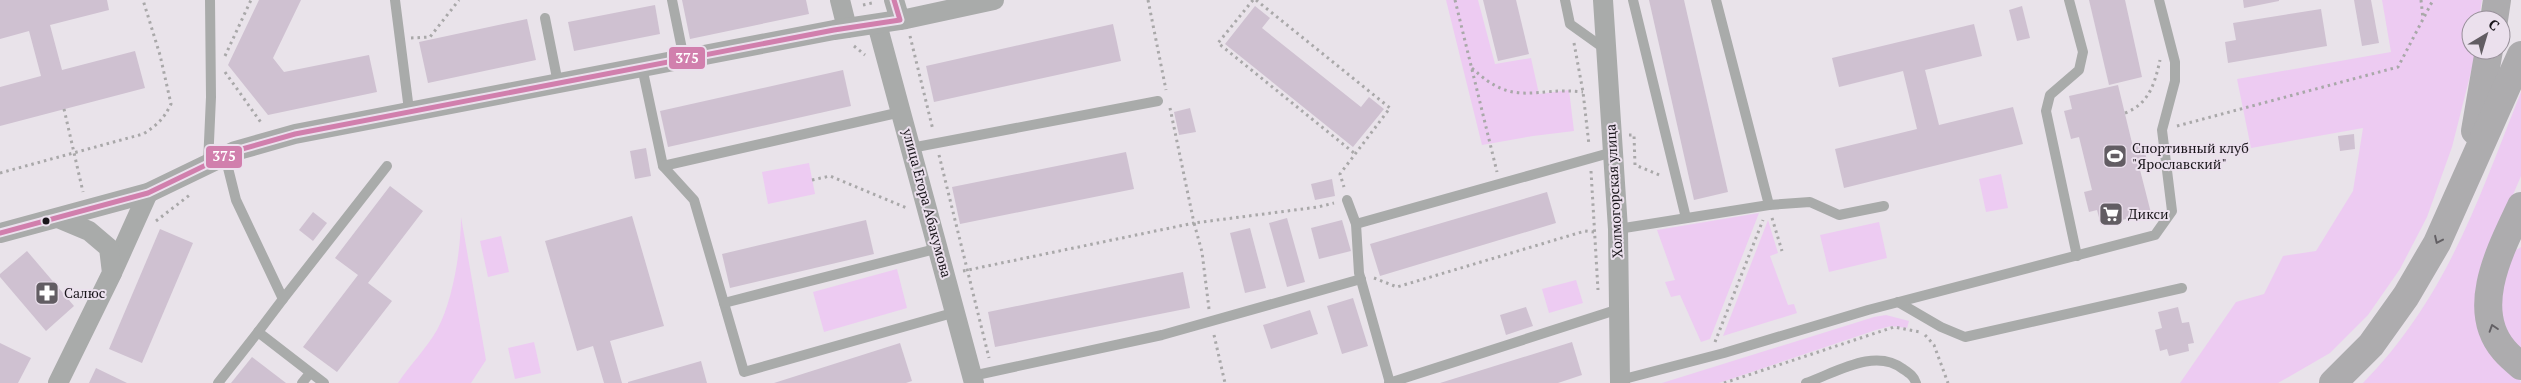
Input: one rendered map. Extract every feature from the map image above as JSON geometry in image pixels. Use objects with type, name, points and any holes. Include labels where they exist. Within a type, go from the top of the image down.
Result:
[{"type":"main road","points":[[2333,383],[2371,344],[2406,296],[2437,243],[2521,55]]},
{"type":"main road","points":[[2457,195],[2478,120],[2487,60]]},
{"type":"main road","points":[[2521,206],[2515,234],[2491,275],[2489,303],[2492,327],[2503,350],[2521,366]]},
{"type":"street","points":[[840,0],[847,28]]},
{"type":"street","points":[[894,0],[903,20]]},
{"type":"street","points":[[0,233],[148,194],[216,160],[295,134],[409,110],[847,28],[903,20],[994,0]]},
{"type":"street","name":"Холмогорская улица","points":[[1603,0],[1618,229],[1620,382]]},
{"type":"street","name":"улица Егора Абакумова","points":[[878,24],[973,380]]},
{"type":"street","points":[[58,383],[148,194]]},
{"type":"street","points":[[58,218],[89,231],[109,248],[112,273]]},
{"type":"lane","points":[[210,0],[211,97],[216,160],[283,299]]},
{"type":"lane","points":[[395,0],[409,110]]},
{"type":"lane","points":[[672,0],[684,59]]},
{"type":"lane","points":[[1565,0],[1570,24],[1606,50]]},
{"type":"lane","points":[[1633,0],[1686,218]]},
{"type":"lane","points":[[1716,0],[1769,205]]},
{"type":"lane","points":[[2069,0],[2083,52],[2079,70],[2050,95],[2046,111],[2077,256]]},
{"type":"lane","points":[[1620,382],[1898,302],[2155,235],[2172,211],[2162,130],[2175,81],[2175,62],[2159,0]]},
{"type":"lane","points":[[545,18],[558,83]]},
{"type":"lane","points":[[642,67],[663,166],[694,200],[744,372],[956,312]]},
{"type":"lane","points":[[911,148],[1163,99]]},
{"type":"lane","points":[[663,166],[901,112]]},
{"type":"lane","points":[[1356,224],[1613,152]]},
{"type":"lane","points":[[218,383],[387,166]]},
{"type":"lane","points":[[1347,200],[1356,224],[1360,276],[1390,383],[1619,309]]},
{"type":"lane","points":[[1618,229],[1769,205],[1810,202],[1839,215],[1884,206]]},
{"type":"lane","points":[[724,303],[939,248]]},
{"type":"lane","points":[[973,380],[993,372],[1162,335],[1360,276]]},
{"type":"lane","points":[[1898,302],[1941,327],[1965,337],[2182,288]]},
{"type":"lane","points":[[258,332],[324,383]]},
{"type":"lane","points":[[1806,383],[1872,359],[1896,363],[1914,377],[1916,383]]},
{"type":"lane","points":[[302,383],[310,373]]},
{"type":"path","points":[[0,173],[142,134],[156,126],[165,117],[171,104],[160,55],[143,0]]},
{"type":"path","points":[[224,58],[251,0]]},
{"type":"path","points":[[401,39],[430,36],[459,0]]},
{"type":"path","points":[[1148,0],[1163,99]]},
{"type":"path","points":[[946,276],[1194,223],[1318,207],[1347,200],[1340,174],[1354,153],[1390,108],[1254,0],[1218,43],[1354,153]]},
{"type":"path","points":[[1455,0],[1500,184]]},
{"type":"path","points":[[2421,0],[2423,20]]},
{"type":"path","points":[[2162,130],[2398,66],[2433,0]]},
{"type":"path","points":[[903,20],[937,144],[993,372]]},
{"type":"path","points":[[1570,24],[1583,92],[1590,158],[1600,316]]},
{"type":"path","points":[[2125,113],[2135,109],[2152,90],[2167,28]]},
{"type":"path","points":[[220,66],[264,127]]},
{"type":"path","points":[[1471,68],[1486,81],[1505,90],[1528,95],[1569,90],[1583,92]]},
{"type":"path","points":[[1170,107],[1194,223],[1202,252],[1210,321],[1225,383]]},
{"type":"path","points":[[64,109],[84,195]]},
{"type":"path","points":[[1634,135],[1635,165],[1677,183]]},
{"type":"path","points":[[812,180],[830,176],[910,209]]},
{"type":"path","points":[[1769,205],[1782,251]]},
{"type":"path","points":[[1714,346],[1769,205]]},
{"type":"path","points":[[1360,276],[1397,287],[1585,231],[1594,232]]},
{"type":"shaded area","points":[[1446,0],[1478,0],[1495,64],[1531,58],[1539,94],[1569,90],[1574,131],[1482,145]]},
{"type":"shaded area","points":[[2382,0],[2482,0],[2480,10],[2461,10],[2461,60],[2474,60],[2452,147],[2427,217],[2400,269],[2368,315],[2330,353],[2278,383],[2180,383],[2236,302],[2264,294],[2283,256],[2316,251],[2353,191],[2363,128],[2251,148],[2237,79],[2391,52]]},
{"type":"shaded area","points":[[2521,92],[2521,176],[2500,225],[2484,273],[2521,383],[2363,383],[2392,350],[2439,282],[2474,209]]},
{"type":"shaded area","points":[[809,163],[815,194],[768,204],[762,172]]},
{"type":"shaded area","points":[[2001,174],[2008,208],[1986,212],[1979,179]]},
{"type":"shaded area","points":[[1759,213],[1710,339],[1701,342],[1680,295],[1671,297],[1665,282],[1675,280],[1657,230]]},
{"type":"shaded area","points":[[461,217],[486,360],[471,383],[398,383],[433,337],[448,305],[460,244]]},
{"type":"shaded area","points":[[1768,220],[1778,253],[1770,256],[1788,305],[1794,304],[1797,313],[1723,336]]},
{"type":"shaded area","points":[[1879,222],[1887,258],[1829,272],[1820,235]]},
{"type":"shaded area","points":[[501,236],[509,272],[488,277],[480,241]]},
{"type":"shaded area","points":[[2521,247],[2521,354],[2500,323],[2502,279],[2508,255]]},
{"type":"shaded area","points":[[897,269],[907,308],[824,332],[813,292]]},
{"type":"shaded area","points":[[1576,280],[1583,303],[1549,313],[1542,289]]},
{"type":"shaded area","points":[[1886,315],[1909,321],[1907,328],[1891,326],[1876,330],[1719,383],[1662,383],[1874,317]]},
{"type":"shaded area","points":[[534,342],[541,373],[515,379],[508,348]]},
{"type":"building","points":[[0,0],[107,0],[109,10],[50,25],[62,70],[135,51],[145,88],[0,126],[0,87],[41,76],[29,31],[0,39]]},
{"type":"building","points":[[259,0],[301,0],[273,58],[284,72],[369,55],[377,92],[268,115],[228,65]]},
{"type":"building","points":[[682,0],[806,0],[809,14],[690,39]]},
{"type":"building","points":[[1483,0],[1516,0],[1529,54],[1498,61]]},
{"type":"building","points":[[1649,0],[1684,0],[1728,192],[1694,200]]},
{"type":"building","points":[[2089,0],[2125,0],[2142,77],[2109,85]]},
{"type":"building","points":[[2243,0],[2279,0],[2279,1],[2244,8]]},
{"type":"building","points":[[2354,0],[2371,0],[2379,43],[2362,46]]},
{"type":"building","points":[[655,5],[660,34],[574,51],[568,22]]},
{"type":"building","points":[[1255,6],[1270,18],[1262,28],[1361,107],[1369,97],[1384,109],[1353,147],[1225,44]]},
{"type":"building","points":[[2022,6],[2030,38],[2017,41],[2009,10]]},
{"type":"building","points":[[2321,9],[2327,46],[2228,63],[2225,42],[2236,40],[2233,23]]},
{"type":"building","points":[[527,19],[536,60],[428,83],[419,42]]},
{"type":"building","points":[[1113,24],[1121,61],[934,102],[926,66]]},
{"type":"building","points":[[1974,24],[1982,56],[1925,70],[1939,125],[2013,107],[2023,144],[1844,188],[1835,149],[1917,129],[1903,71],[1839,87],[1832,58]]},
{"type":"building","points":[[843,70],[851,106],[668,147],[660,111]]},
{"type":"building","name":"Спортивный клуб \"Ярославский\"","points":[[2118,85],[2133,147],[2143,145],[2148,164],[2139,166],[2151,213],[2101,225],[2097,210],[2089,212],[2084,192],[2092,190],[2079,137],[2071,139],[2064,111],[2072,109],[2069,96]]},
{"type":"building","points":[[1190,108],[1196,132],[1179,135],[1174,112]]},
{"type":"building","points":[[2354,134],[2355,149],[2340,151],[2338,136]]},
{"type":"building","points":[[646,148],[651,176],[635,179],[630,151]]},
{"type":"building","points":[[1126,152],[1134,189],[960,224],[952,187]]},
{"type":"building","points":[[1332,179],[1335,196],[1315,200],[1311,184]]},
{"type":"building","points":[[390,186],[423,211],[368,283],[392,301],[337,372],[303,347],[358,275],[335,258]]},
{"type":"building","points":[[1547,192],[1556,223],[1380,276],[1370,244]]},
{"type":"building","points":[[313,212],[327,223],[313,241],[299,230]]},
{"type":"building","points":[[632,216],[664,326],[610,341],[622,383],[604,383],[593,346],[577,351],[545,241]]},
{"type":"building","points":[[1287,218],[1305,282],[1287,287],[1269,223]]},
{"type":"building","points":[[866,220],[874,254],[730,288],[722,254]]},
{"type":"building","points":[[1342,220],[1351,251],[1319,259],[1311,228]]},
{"type":"building","points":[[1250,228],[1266,288],[1245,293],[1230,233]]},
{"type":"building","points":[[160,229],[193,243],[142,363],[109,349]]},
{"type":"building","points":[[27,251],[74,306],[46,331],[0,277],[0,274]]},
{"type":"building","points":[[1183,272],[1190,308],[995,347],[988,312]]},
{"type":"building","points":[[1353,298],[1368,346],[1342,354],[1327,306]]},
{"type":"building","points":[[1526,307],[1533,326],[1506,335],[1500,315]]},
{"type":"building","points":[[2178,307],[2182,323],[2189,322],[2194,343],[2188,344],[2189,351],[2169,356],[2167,349],[2160,351],[2155,330],[2162,328],[2158,312]]},
{"type":"building","points":[[1310,310],[1318,334],[1271,349],[1263,325]]},
{"type":"building","points":[[1572,342],[1582,375],[1558,383],[1440,383]]},
{"type":"building","points":[[0,343],[31,358],[18,383],[0,383]]},
{"type":"building","points":[[900,343],[912,381],[906,383],[774,383]]},
{"type":"building","points":[[252,357],[286,383],[231,383]]},
{"type":"building","points":[[701,361],[707,383],[628,383],[628,382]]},
{"type":"building","points":[[96,368],[127,383],[89,383]]},
{"type":"transit line","name":"375","points":[[0,233],[148,193],[235,151],[295,134],[834,30],[900,20],[894,0]]},
{"type":"place","name":"Спортивный клуб \"Ярославский\"","points":[[2115,156]]},
{"type":"place","name":"Дикси","points":[[2111,214]]},
{"type":"place","name":"Салюс","points":[[47,293]]}]
